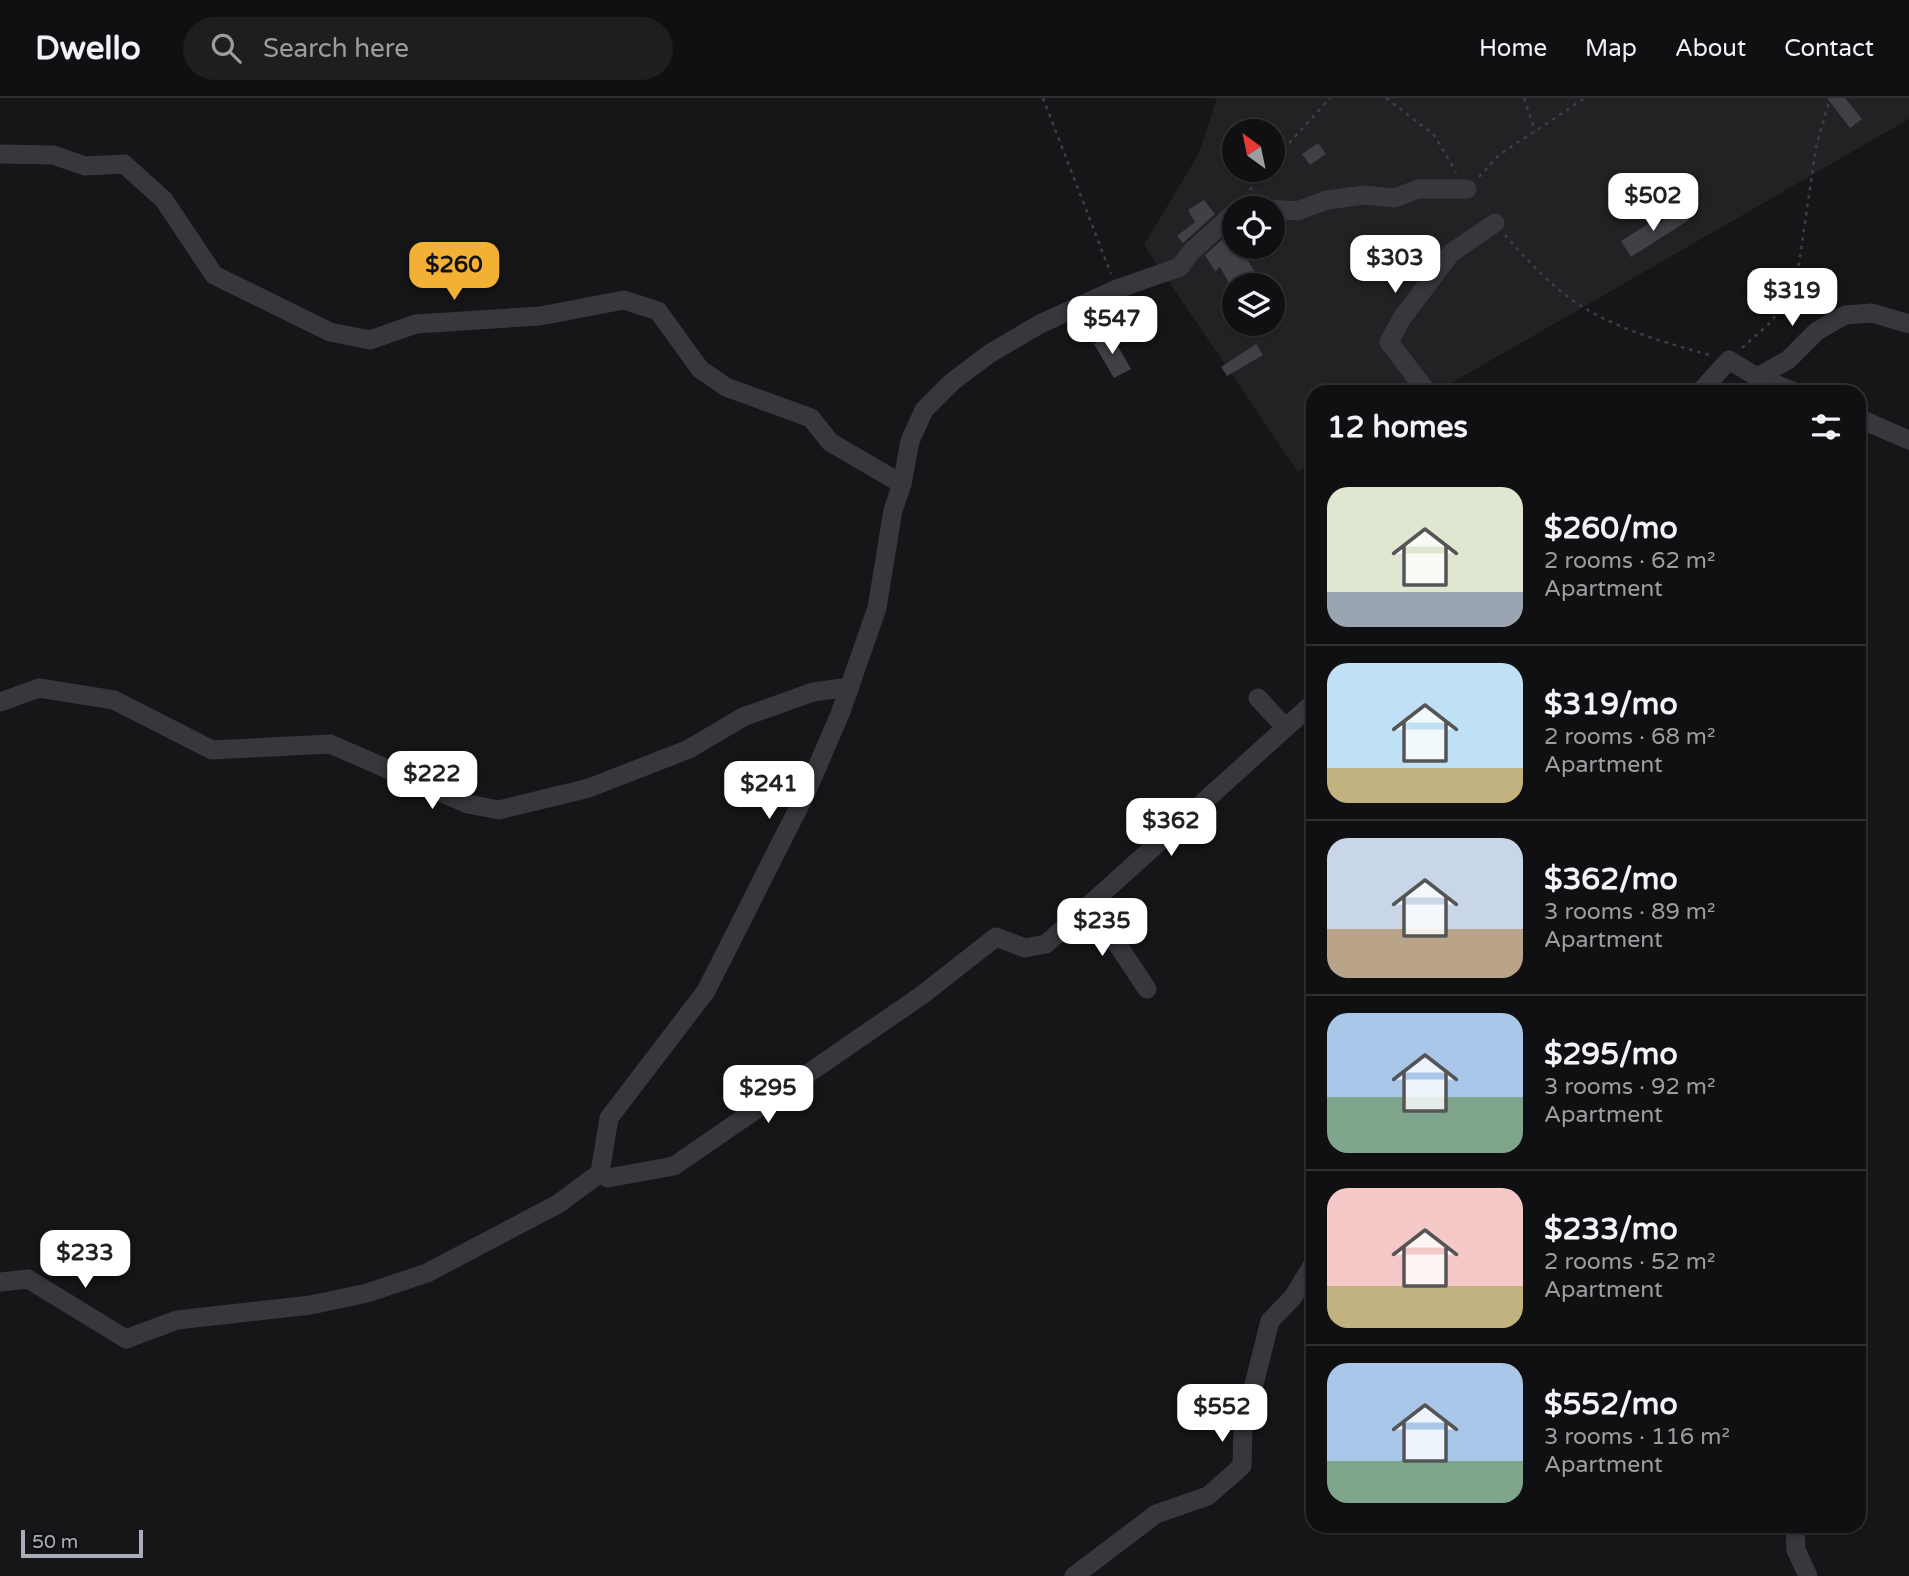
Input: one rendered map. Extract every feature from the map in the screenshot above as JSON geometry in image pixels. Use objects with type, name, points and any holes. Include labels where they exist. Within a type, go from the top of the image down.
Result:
[{"type":"street","points":[[0,154],[53,155],[85,166],[124,164],[164,200],[214,275],[330,332],[370,340],[416,324],[540,316],[624,300],[658,311],[700,369],[726,387],[811,418],[830,442],[902,484]]},
{"type":"street","points":[[1285,210],[1297,211],[1327,200],[1364,195],[1395,198],[1418,189],[1467,190]]},
{"type":"street","points":[[1422,385],[1389,342],[1402,318],[1451,253],[1495,223]]},
{"type":"street","points":[[0,1282],[27,1279],[126,1339],[177,1320],[311,1305],[367,1293],[427,1273],[558,1204],[600,1173],[609,1118],[705,991],[806,795],[850,687],[877,608],[893,510],[902,484],[910,441],[924,410],[952,382],[989,354],[1040,324],[1117,289],[1180,267],[1191,252],[1222,224]]},
{"type":"street","points":[[1757,377],[1788,360],[1817,331],[1845,315],[1872,313],[1909,324]]},
{"type":"street","points":[[1706,385],[1728,360],[1777,385]]},
{"type":"street","points":[[1866,421],[1909,440]]},
{"type":"street","points":[[0,702],[39,688],[114,700],[212,750],[330,744],[468,804],[499,810],[589,788],[689,749],[743,717],[813,692],[850,687]]},
{"type":"street","points":[[1258,698],[1285,726]]},
{"type":"street","points":[[600,1173],[608,1178],[674,1166],[922,995],[996,937],[1025,948],[1046,944],[1092,906],[1306,709]]},
{"type":"street","points":[[1092,906],[1147,989]]},
{"type":"street","points":[[1074,1576],[1156,1514],[1208,1496],[1242,1466],[1243,1428],[1270,1321],[1293,1297],[1306,1276]]},
{"type":"street","points":[[1795,1533],[1796,1550],[1808,1576]]},
{"type":"path","points":[[1042,98],[1117,289]]},
{"type":"path","points":[[1285,148],[1330,98]]},
{"type":"path","points":[[1386,98],[1434,135],[1467,190],[1499,155],[1585,98]]},
{"type":"path","points":[[1524,98],[1535,131]]},
{"type":"path","points":[[1495,223],[1523,255],[1575,302],[1642,336],[1728,360],[1771,322],[1786,300],[1798,270],[1816,147],[1830,98]]},
{"type":"shaded area","points":[[1217,98],[1909,98],[1909,119],[1448,385],[1306,385],[1306,467],[1298,472],[1144,245],[1199,153]]},
{"type":"building","points":[[1827,98],[1845,98],[1862,119],[1850,128]]},
{"type":"building","points":[[1318,143],[1326,154],[1310,165],[1302,154]]},
{"type":"building","points":[[1204,200],[1215,214],[1183,243],[1177,236],[1195,222],[1188,210]]},
{"type":"building","points":[[1681,209],[1689,220],[1631,257],[1621,241],[1651,222],[1654,227]]},
{"type":"building","points":[[1222,240],[1222,259],[1247,259],[1256,273],[1223,273],[1220,267],[1215,271],[1205,255]]},
{"type":"building","points":[[1111,334],[1131,369],[1114,378],[1094,344]]},
{"type":"building","points":[[1256,344],[1263,355],[1227,376],[1221,367]]}]
